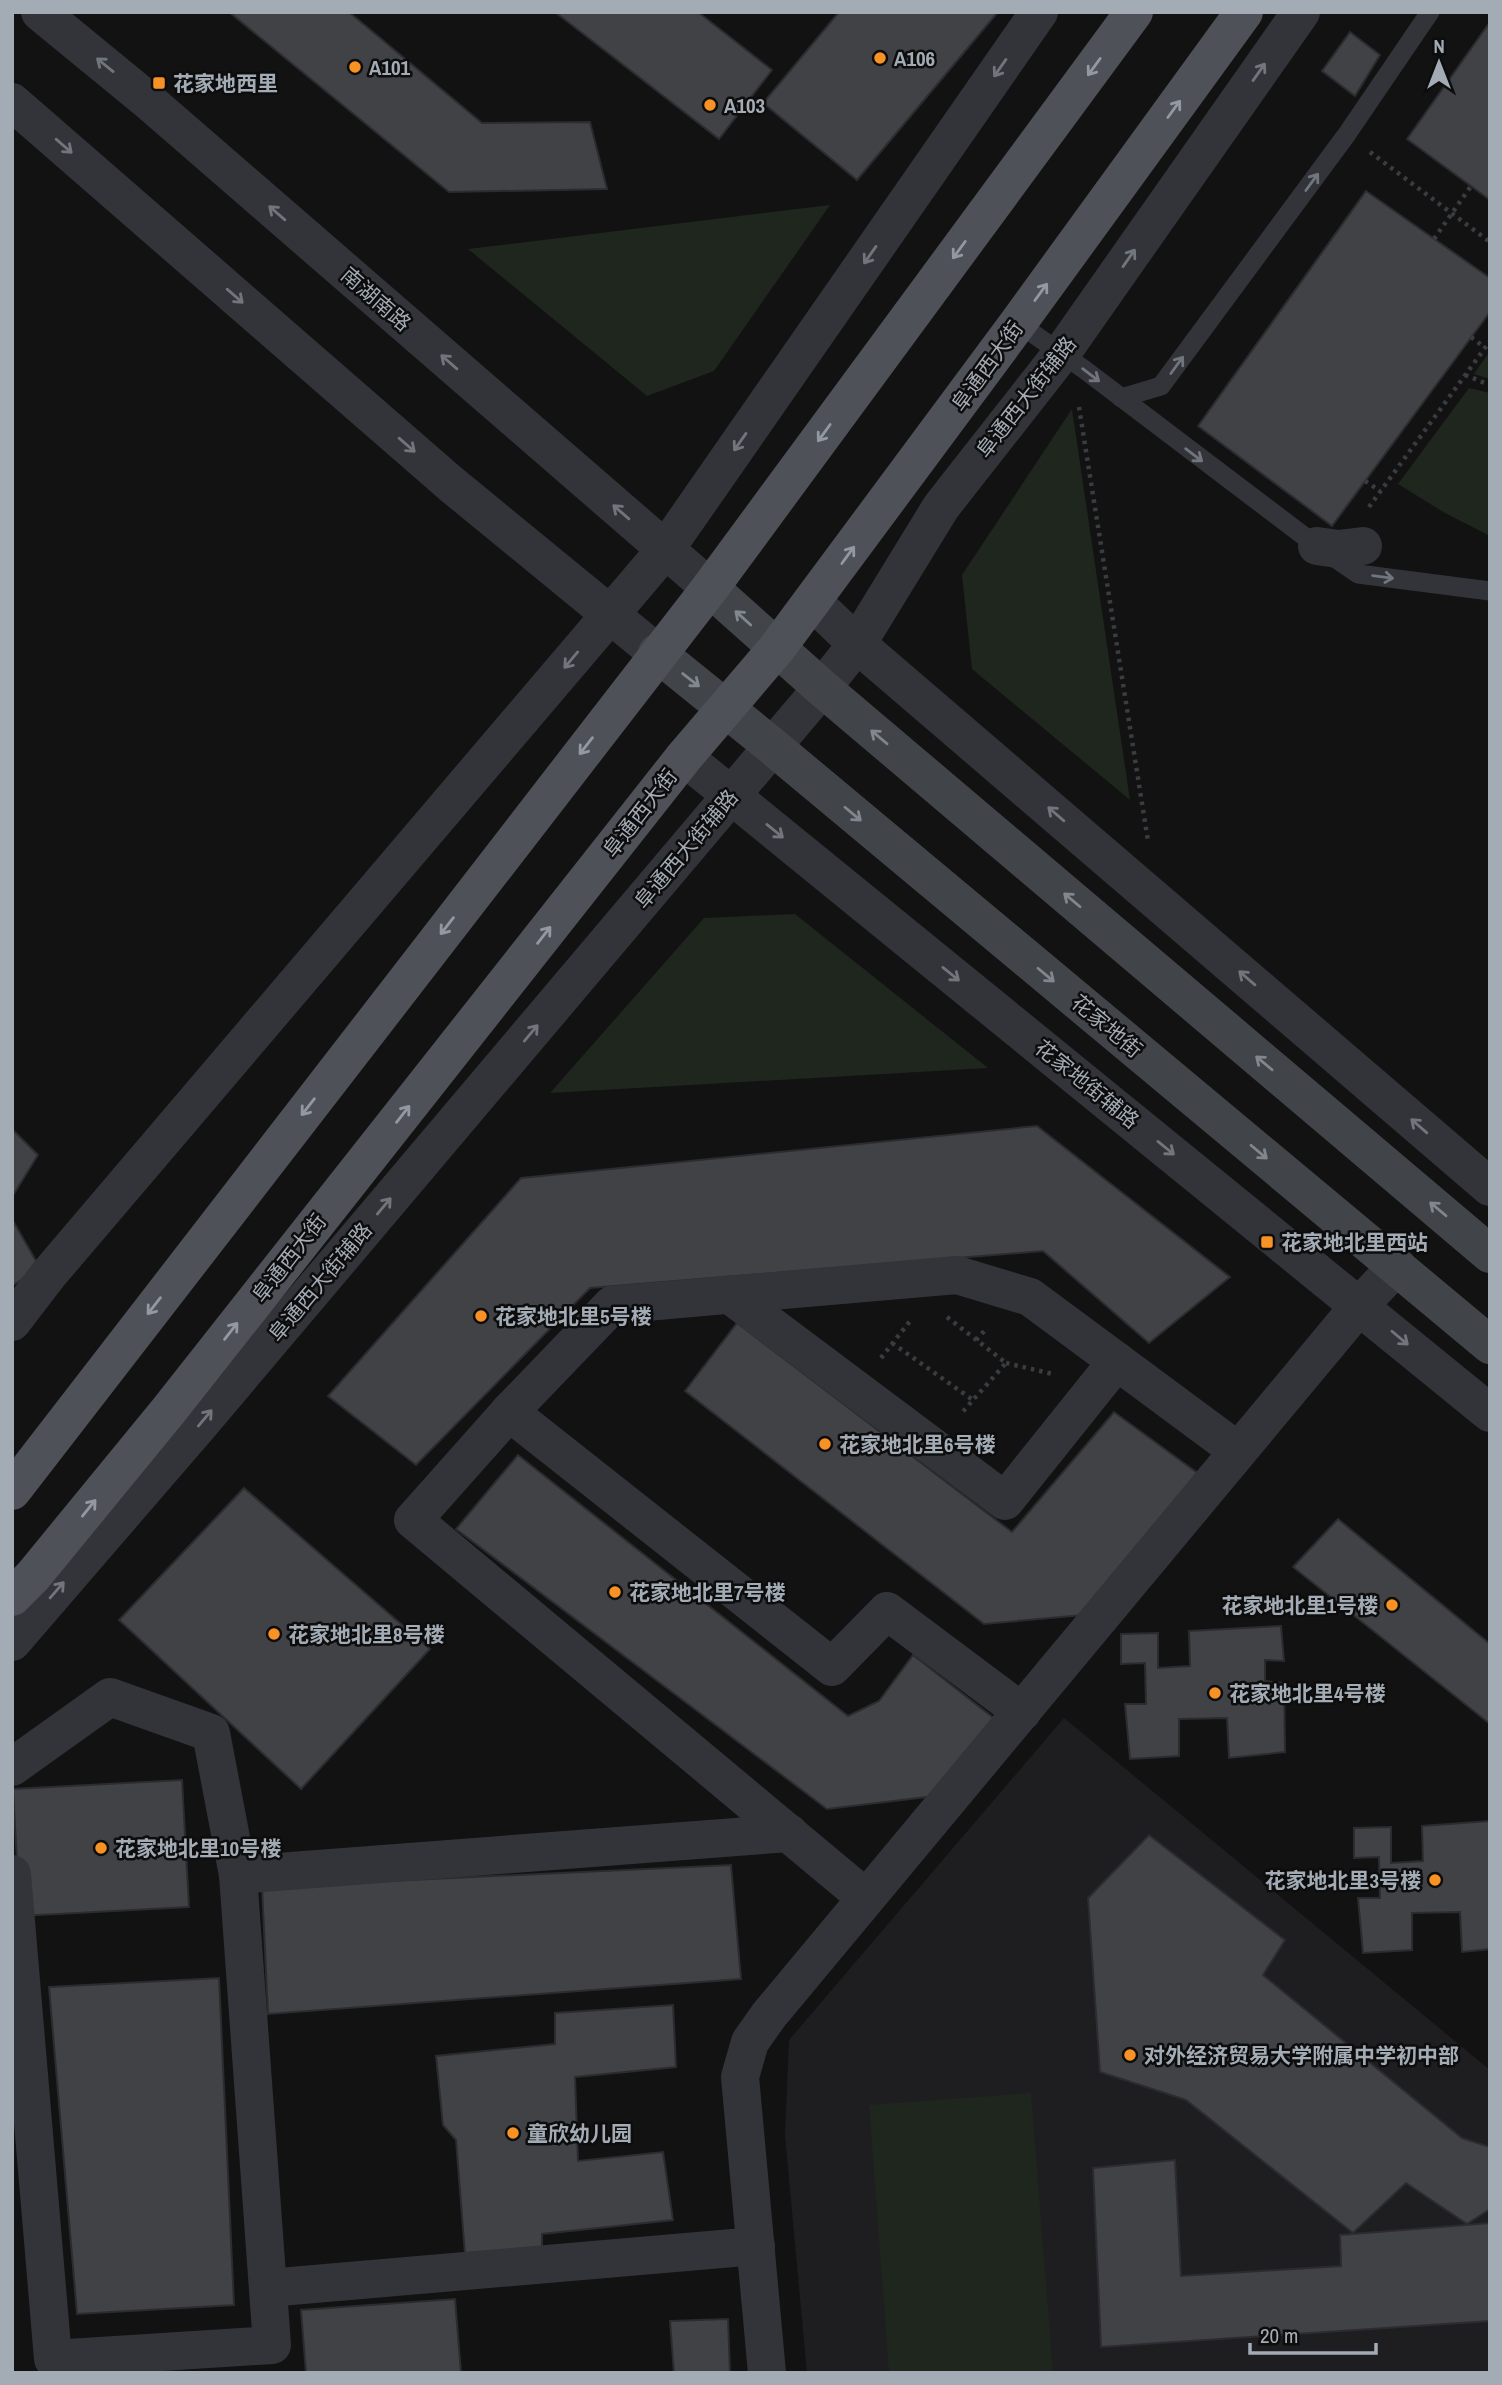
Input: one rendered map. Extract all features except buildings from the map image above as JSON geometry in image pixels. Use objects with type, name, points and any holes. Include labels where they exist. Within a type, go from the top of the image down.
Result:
[{"type":"main road","points":[[12,1490],[709,588],[1134,12]]},
{"type":"main road","name":"阜通西大街","points":[[12,1597],[33,1576],[169,1410],[684,757],[777,648],[1244,12]]},
{"type":"main road","points":[[709,588],[822,688],[1490,1254]]},
{"type":"main road","name":"花家地街","points":[[657,653],[1490,1345]]},
{"type":"street","points":[[12,1322],[48,1275],[665,550],[1040,12]]},
{"type":"street","name":"阜通西大街辅路","points":[[12,1642],[200,1424],[822,688],[857,643],[941,507],[1061,354],[1301,12]]},
{"type":"street","name":"南湖南路","points":[[49,15],[709,588]]},
{"type":"street","points":[[12,102],[451,484],[657,653]]},
{"type":"street","points":[[813,601],[857,643],[1490,1187]]},
{"type":"street","name":"花家地街辅路","points":[[684,757],[1490,1413]]},
{"type":"street","points":[[767,2373],[740,2077],[750,2042],[866,1898],[1238,1451],[1360,1305],[1397,1266]]},
{"type":"street","points":[[866,1898],[412,1520],[509,1412],[612,1305],[957,1275],[1030,1297],[1238,1451]]},
{"type":"street","points":[[730,1295],[1005,1501],[1117,1361]]},
{"type":"street","points":[[509,1412],[832,1667],[887,1611],[1022,1712]]},
{"type":"street","points":[[12,1767],[110,1697],[211,1732],[238,1875],[272,2345],[53,2358],[12,1874]]},
{"type":"street","points":[[238,1875],[789,1833]]},
{"type":"street","points":[[268,2288],[756,2246]]},
{"type":"lane","points":[[1121,398],[1161,386],[1347,134],[1430,12]]},
{"type":"lane","points":[[1018,323],[1121,398],[1339,547],[1358,573],[1490,591]]},
{"type":"path","points":[[1347,134],[1490,242]]},
{"type":"path","points":[[1434,239],[1471,186]]},
{"type":"path","points":[[1471,337],[1485,348]]},
{"type":"path","points":[[1339,547],[1490,341]]},
{"type":"path","points":[[1465,375],[1490,385]]},
{"type":"path","points":[[1077,396],[1149,841]]},
{"type":"path","points":[[1365,481],[1380,491]]},
{"type":"path","points":[[856,1389],[912,1318],[903,1280]]},
{"type":"path","points":[[934,1448],[1006,1363],[943,1314]]},
{"type":"path","points":[[892,1343],[973,1400]]},
{"type":"shaded area","points":[[830,205],[714,371],[647,396],[468,249]]},
{"type":"shaded area","points":[[1490,351],[1490,379],[1474,374]]},
{"type":"shaded area","points":[[1469,388],[1490,393],[1490,536],[1445,513],[1398,484]]},
{"type":"shaded area","points":[[1072,409],[1130,800],[972,669],[962,575]]},
{"type":"shaded area","points":[[795,914],[988,1068],[550,1093],[704,918]]},
{"type":"shaded area","name":"对外经济贸易大学附属中学初中部","points":[[1064,1718],[1490,2070],[1490,2373],[807,2373],[785,2136],[789,2040]]},
{"type":"shaded area","points":[[1031,2093],[1053,2373],[889,2373],[869,2105]]},
{"type":"place","name":"A106","points":[[880,58]]},
{"type":"place","name":"A101","points":[[355,67]]},
{"type":"place","name":"花家地西里","points":[[159,83]]},
{"type":"place","name":"A103","points":[[710,105]]},
{"type":"place","name":"花家地北里西站","points":[[1267,1242]]},
{"type":"place","name":"花家地北里5号楼","points":[[481,1316]]},
{"type":"place","name":"花家地北里6号楼","points":[[825,1444]]},
{"type":"place","name":"花家地北里7号楼","points":[[615,1592]]},
{"type":"place","name":"花家地北里1号楼","points":[[1392,1605]]},
{"type":"place","name":"花家地北里8号楼","points":[[274,1634]]},
{"type":"place","name":"花家地北里4号楼","points":[[1215,1693]]},
{"type":"place","name":"花家地北里10号楼","points":[[101,1848]]},
{"type":"place","name":"花家地北里3号楼","points":[[1435,1880]]},
{"type":"place","name":"对外经济贸易大学附属中学初中部","points":[[1130,2055]]},
{"type":"place","name":"童欣幼儿园","points":[[513,2133]]}]
